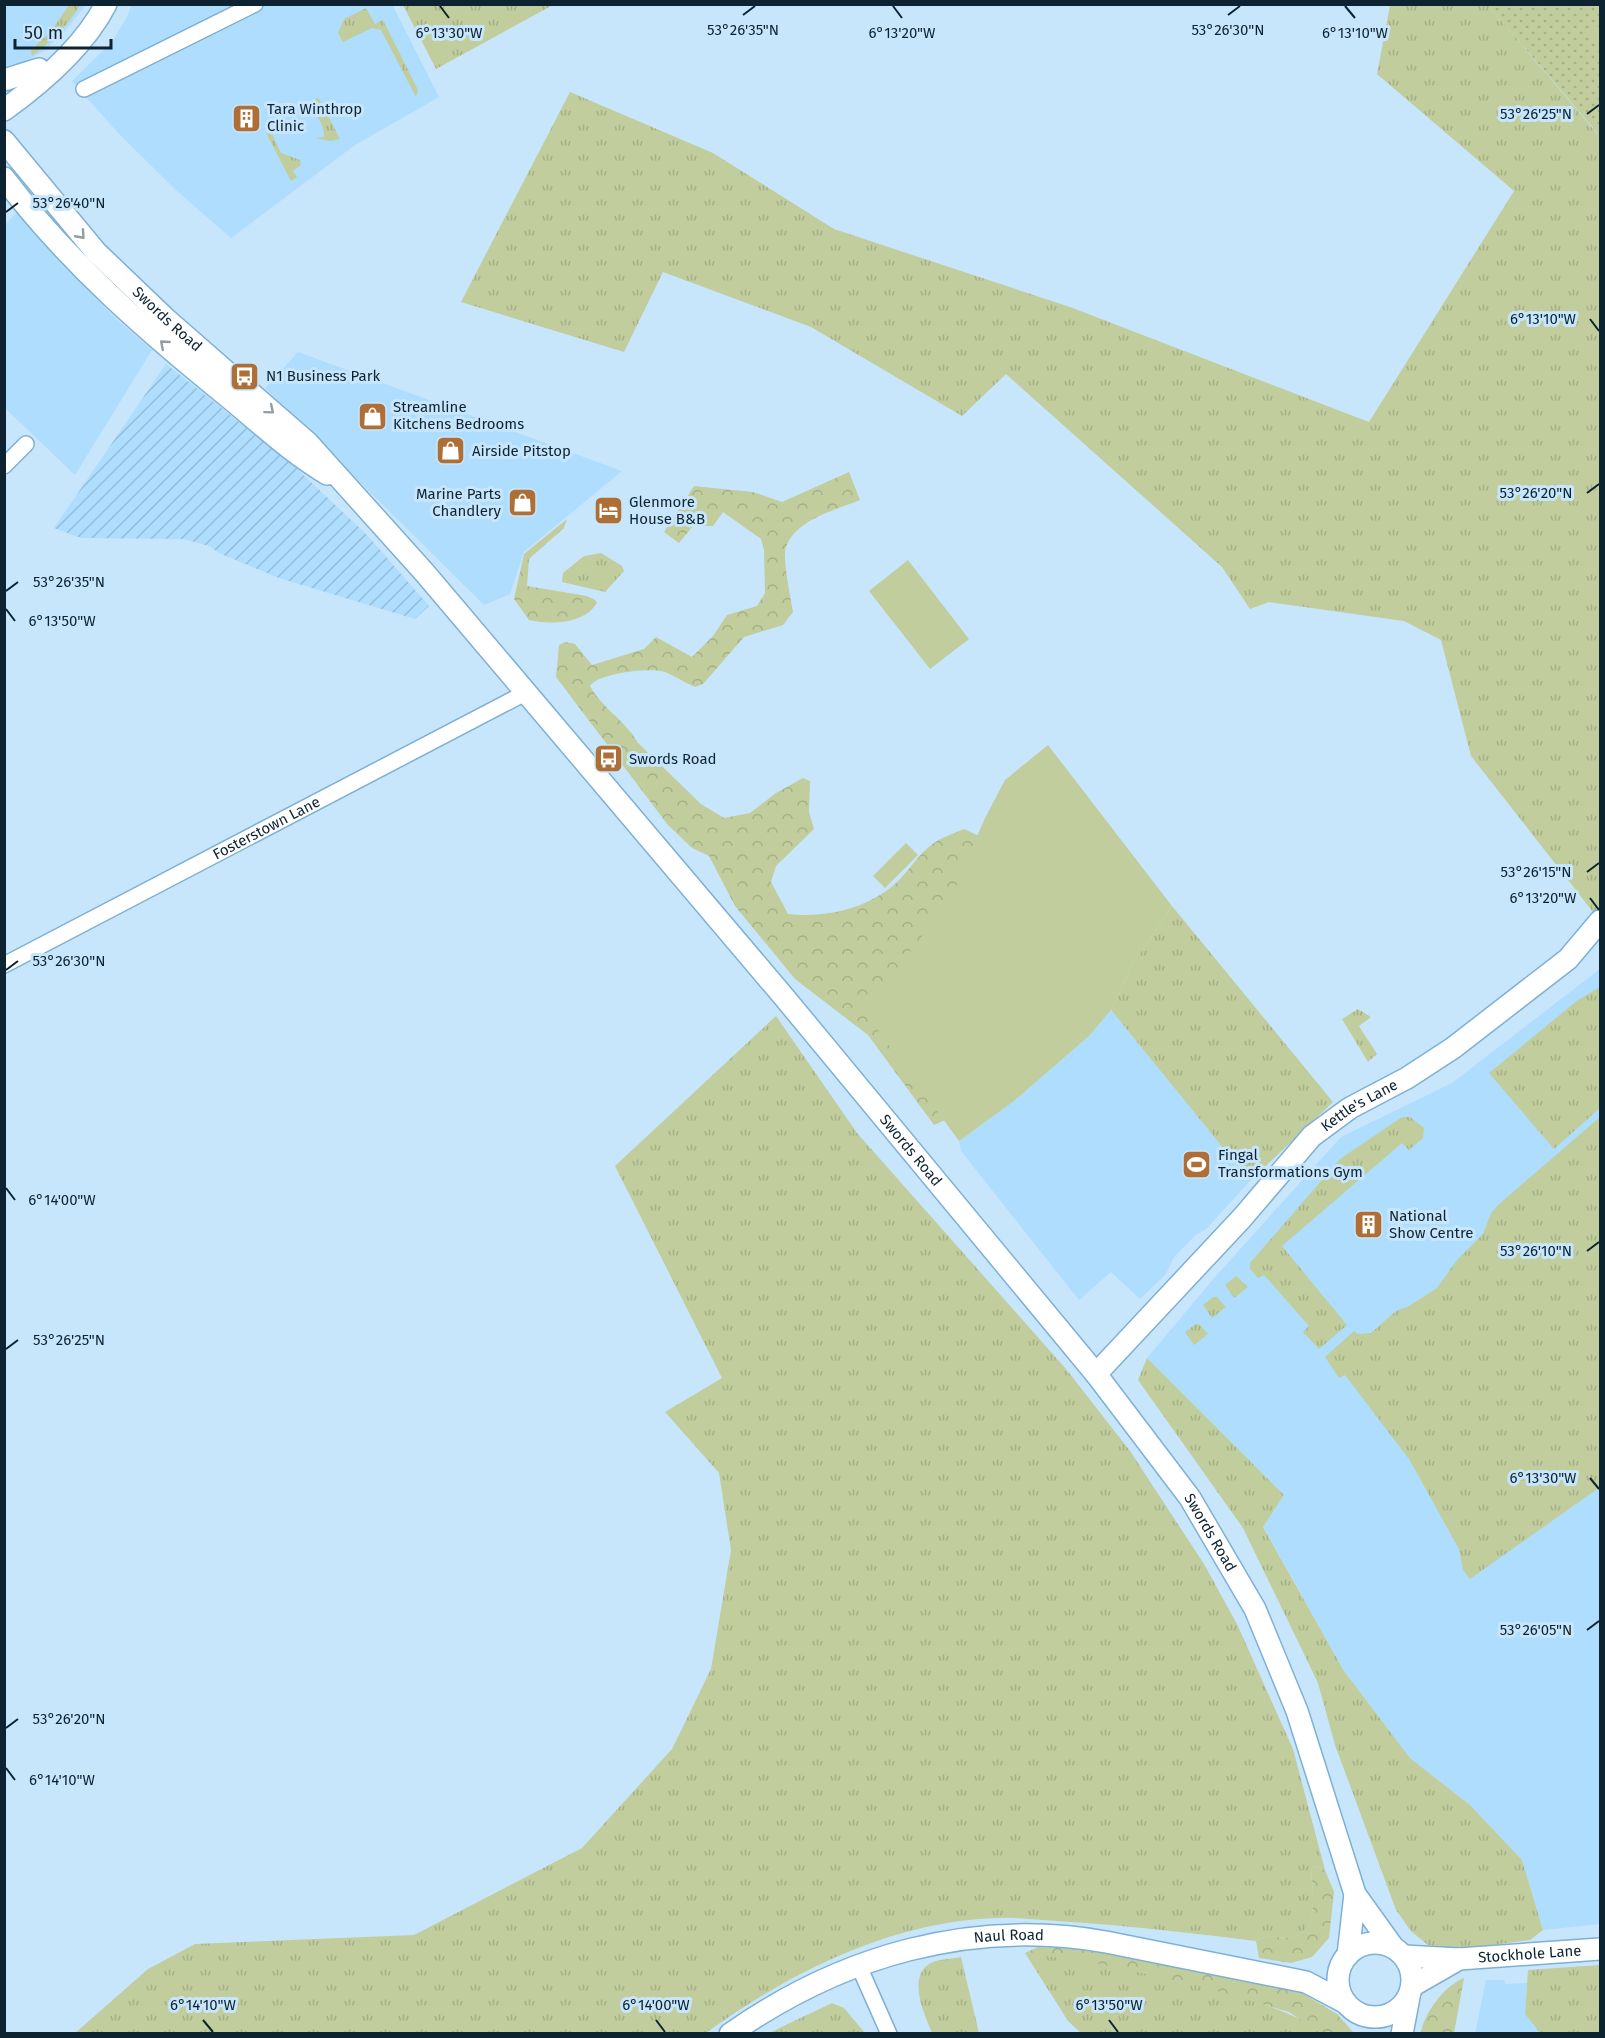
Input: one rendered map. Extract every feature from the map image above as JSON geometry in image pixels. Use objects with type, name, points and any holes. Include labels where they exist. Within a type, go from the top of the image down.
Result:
[{"type":"main road","points":[[4,110],[44,78],[90,31],[106,4]]},
{"type":"main road","points":[[4,93],[70,51]]},
{"type":"main road","points":[[4,80],[39,69]]},
{"type":"main road","name":"Swords Road","points":[[4,141],[96,252],[166,320],[308,443],[424,572],[933,1174],[1096,1374],[1190,1498],[1255,1609],[1297,1711],[1354,1894],[1398,1952]]},
{"type":"main road","name":"Swords Road","points":[[4,178],[73,259],[134,318],[296,456],[343,484]]},
{"type":"main road","name":"Kettle's Lane","points":[[1096,1374],[1242,1218],[1312,1136],[1350,1108],[1407,1078],[1453,1048],[1569,959],[1600,921]]},
{"type":"main road","name":"Swords Road","points":[[1344,1964],[1354,1894]]},
{"type":"main road","name":"Naul Road","points":[[730,2034],[802,1988],[858,1964],[919,1946],[948,1941],[1030,1935],[1073,1936],[1306,1982],[1352,2008]]},
{"type":"main road","points":[[1371,2034],[1338,1984],[1344,1964],[1368,1944],[1378,1943],[1398,1952],[1412,1974],[1402,2034]]},
{"type":"main road","name":"Stockhole Lane","points":[[1398,1952],[1460,1959],[1600,1949]]},
{"type":"main road","name":"Stockhole Lane","points":[[1410,1991],[1460,1959]]},
{"type":"main road","name":"Naul Road","points":[[1306,1982],[1344,1964]]},
{"type":"main road","points":[[1352,2008],[1367,2016],[1384,2016],[1396,2010],[1410,1991]]},
{"type":"street","points":[[84,89],[255,4]]},
{"type":"street","points":[[4,466],[26,444]]},
{"type":"street","name":"Fosterstown Lane","points":[[4,965],[527,692]]},
{"type":"street","points":[[858,1964],[889,2034]]},
{"type":"shaded area","points":[[392,4],[439,97],[355,145],[231,238],[177,191],[120,135],[72,81],[112,42],[128,15],[131,5]]},
{"type":"shaded area","points":[[4,5],[86,5],[64,32],[44,51],[26,61],[5,66]]},
{"type":"shaded area","points":[[19,210],[77,278],[115,318],[152,350],[75,475],[5,408],[4,226]]},
{"type":"shaded area","name":"N1 Business Park","points":[[298,352],[622,471],[524,552],[510,594],[484,605],[265,388]]},
{"type":"shaded area","points":[[166,364],[293,465],[367,535],[429,606],[415,619],[279,578],[221,554],[209,546],[184,539],[81,538],[54,528]]},
{"type":"shaded area","name":"National Show Centre","points":[[1600,969],[1600,1924],[1543,1930],[1522,1860],[1470,1805],[1410,1758],[1344,1671],[1263,1526],[1284,1495],[1147,1358],[1215,1277],[1341,1137],[1452,1083]]},
{"type":"shaded area","points":[[1111,1010],[1250,1181],[1206,1229],[1196,1235],[1174,1257],[1166,1274],[1140,1299],[1111,1272],[1079,1300],[961,1151],[959,1141],[1014,1101],[1089,1036]]},
{"type":"shaded area","points":[[1486,1980],[1504,1980],[1505,1984],[1527,1983],[1525,2014],[1540,2033],[1475,2034]]},
{"type":"green space","points":[[69,5],[80,5],[59,33],[32,56],[31,50],[51,31]]},
{"type":"green space","points":[[403,5],[553,5],[436,69]]},
{"type":"green space","points":[[1390,5],[1488,5],[1600,137],[1600,921],[1471,756],[1441,640],[1404,621],[1269,602],[1250,609],[1222,567],[1006,374],[962,416],[811,327],[663,272],[624,352],[461,302],[570,92],[713,153],[834,229],[1070,307],[1369,422],[1514,191],[1377,74]]},
{"type":"green space","points":[[1488,5],[1600,5],[1600,137],[1594,129]]},
{"type":"green space","points":[[366,8],[375,24],[383,20],[418,90],[416,97],[381,30],[372,28],[343,42],[338,33],[344,19]]},
{"type":"green space","points":[[1600,26],[1600,54],[1588,32]]},
{"type":"green space","points":[[318,97],[340,139],[330,141],[316,138],[324,137],[322,124],[307,109]]},
{"type":"green space","points":[[269,128],[281,153],[300,160],[301,165],[293,171],[297,177],[291,181],[267,135]]},
{"type":"green space","points":[[849,472],[860,500],[807,522],[791,537],[786,547],[786,569],[793,612],[783,625],[744,637],[703,684],[695,687],[665,672],[648,670],[625,672],[603,678],[590,686],[601,701],[627,727],[638,743],[701,804],[724,818],[750,813],[776,793],[803,778],[810,781],[809,812],[814,829],[776,866],[771,882],[788,914],[831,913],[859,905],[885,892],[929,847],[938,841],[964,829],[979,836],[963,1112],[934,1125],[868,1035],[795,979],[735,906],[709,856],[692,848],[668,825],[556,677],[559,645],[565,642],[575,644],[592,665],[644,649],[656,637],[692,657],[713,636],[727,615],[757,606],[765,593],[764,550],[761,539],[723,512],[713,526],[693,526],[679,543],[664,532],[694,486],[753,492],[782,502]]},
{"type":"green space","points":[[567,519],[564,528],[529,559],[527,586],[587,596],[597,603],[591,610],[576,619],[557,622],[529,620],[514,599],[524,554]]},
{"type":"green space","points":[[601,553],[622,566],[624,571],[605,592],[562,582],[563,573],[584,556]]},
{"type":"green space","points":[[908,560],[969,639],[930,669],[869,591]]},
{"type":"green space","points":[[1048,745],[1172,906],[1132,965],[1111,1010],[1089,1036],[1014,1101],[959,1141],[858,1003],[898,968],[952,896],[984,820],[1005,780]]},
{"type":"green space","points":[[906,843],[918,855],[885,888],[873,876]]},
{"type":"green space","points":[[1172,906],[1333,1102],[1250,1181],[1111,1010],[1132,965]]},
{"type":"green space","points":[[1600,987],[1600,1108],[1554,1149],[1489,1073],[1578,1000]]},
{"type":"green space","points":[[1358,1009],[1371,1017],[1359,1026],[1377,1054],[1368,1062],[1342,1019]]},
{"type":"green space","points":[[776,1016],[857,1133],[1066,1369],[1130,1451],[1204,1564],[1237,1624],[1293,1749],[1325,1870],[1316,1866],[1311,1870],[1312,1912],[1305,1930],[1298,1936],[1268,1937],[1256,1941],[1132,1927],[1020,1918],[958,1921],[881,1940],[844,1954],[772,1990],[706,2033],[74,2034],[148,1969],[195,1944],[414,1935],[582,1848],[672,1749],[711,1669],[731,1550],[719,1473],[665,1412],[722,1378],[615,1166]]},
{"type":"green space","points":[[1402,1117],[1410,1117],[1424,1128],[1423,1138],[1409,1150],[1402,1143],[1282,1246],[1347,1325],[1319,1349],[1303,1332],[1309,1326],[1264,1275],[1258,1278],[1250,1269],[1250,1263],[1340,1159]]},
{"type":"green space","points":[[1600,1117],[1600,1487],[1470,1579],[1463,1570],[1459,1549],[1409,1459],[1345,1375],[1339,1378],[1325,1357],[1354,1331],[1358,1334],[1371,1333],[1396,1311],[1409,1306],[1437,1288],[1457,1260],[1483,1234],[1491,1213],[1498,1205]]},
{"type":"green space","points":[[1236,1276],[1248,1287],[1234,1298],[1225,1285]]},
{"type":"green space","points":[[1213,1297],[1217,1297],[1226,1307],[1212,1318],[1203,1305]]},
{"type":"green space","points":[[1199,1324],[1208,1334],[1194,1345],[1185,1332]]},
{"type":"green space","points":[[1147,1358],[1284,1495],[1263,1527],[1344,1671],[1410,1758],[1470,1805],[1522,1860],[1543,1930],[1530,1940],[1462,1949],[1428,1945],[1411,1931],[1396,1910],[1335,1745],[1318,1683],[1243,1528],[1138,1380]]},
{"type":"green space","points":[[1316,1866],[1325,1870],[1334,1892],[1329,1938],[1312,1957],[1291,1963],[1259,1958],[1256,1941],[1268,1937],[1298,1936],[1310,1922],[1313,1900],[1311,1870]]},
{"type":"green space","points":[[1038,1947],[1079,1949],[1229,1973],[1300,1992],[1337,2014],[1354,2033],[1321,2033],[1289,2012],[1200,1986],[1100,1964],[1025,1953]]},
{"type":"green space","points":[[1025,1953],[1089,1961],[1227,1993],[1269,2006],[1302,2020],[1321,2033],[1081,2033],[1068,2021]]},
{"type":"green space","points":[[961,1957],[979,2033],[932,2033],[920,1997],[919,1978],[923,1970],[932,1962]]},
{"type":"green space","points":[[1600,1965],[1600,2033],[1540,2033],[1525,2014],[1528,1970]]},
{"type":"green space","points":[[1464,1978],[1454,2033],[1421,2033],[1426,2017],[1436,2001],[1450,1987]]},
{"type":"green space","points":[[832,2003],[844,2008],[865,2033],[769,2033]]},
{"type":"place","name":"Tara Winthrop Clinic","points":[[246,118]]},
{"type":"place","name":"N1 Business Park","points":[[245,376]]},
{"type":"place","name":"Streamline Kitchens Bedrooms","points":[[372,416]]},
{"type":"place","name":"Airside Pitstop","points":[[451,451]]},
{"type":"place","name":"Marine Parts Chandlery","points":[[522,503]]},
{"type":"place","name":"Glenmore House B&B","points":[[608,511]]},
{"type":"place","name":"Swords Road","points":[[608,759]]},
{"type":"place","name":"Fingal Transformations Gym","points":[[1197,1164]]},
{"type":"place","name":"National Show Centre","points":[[1368,1225]]}]
